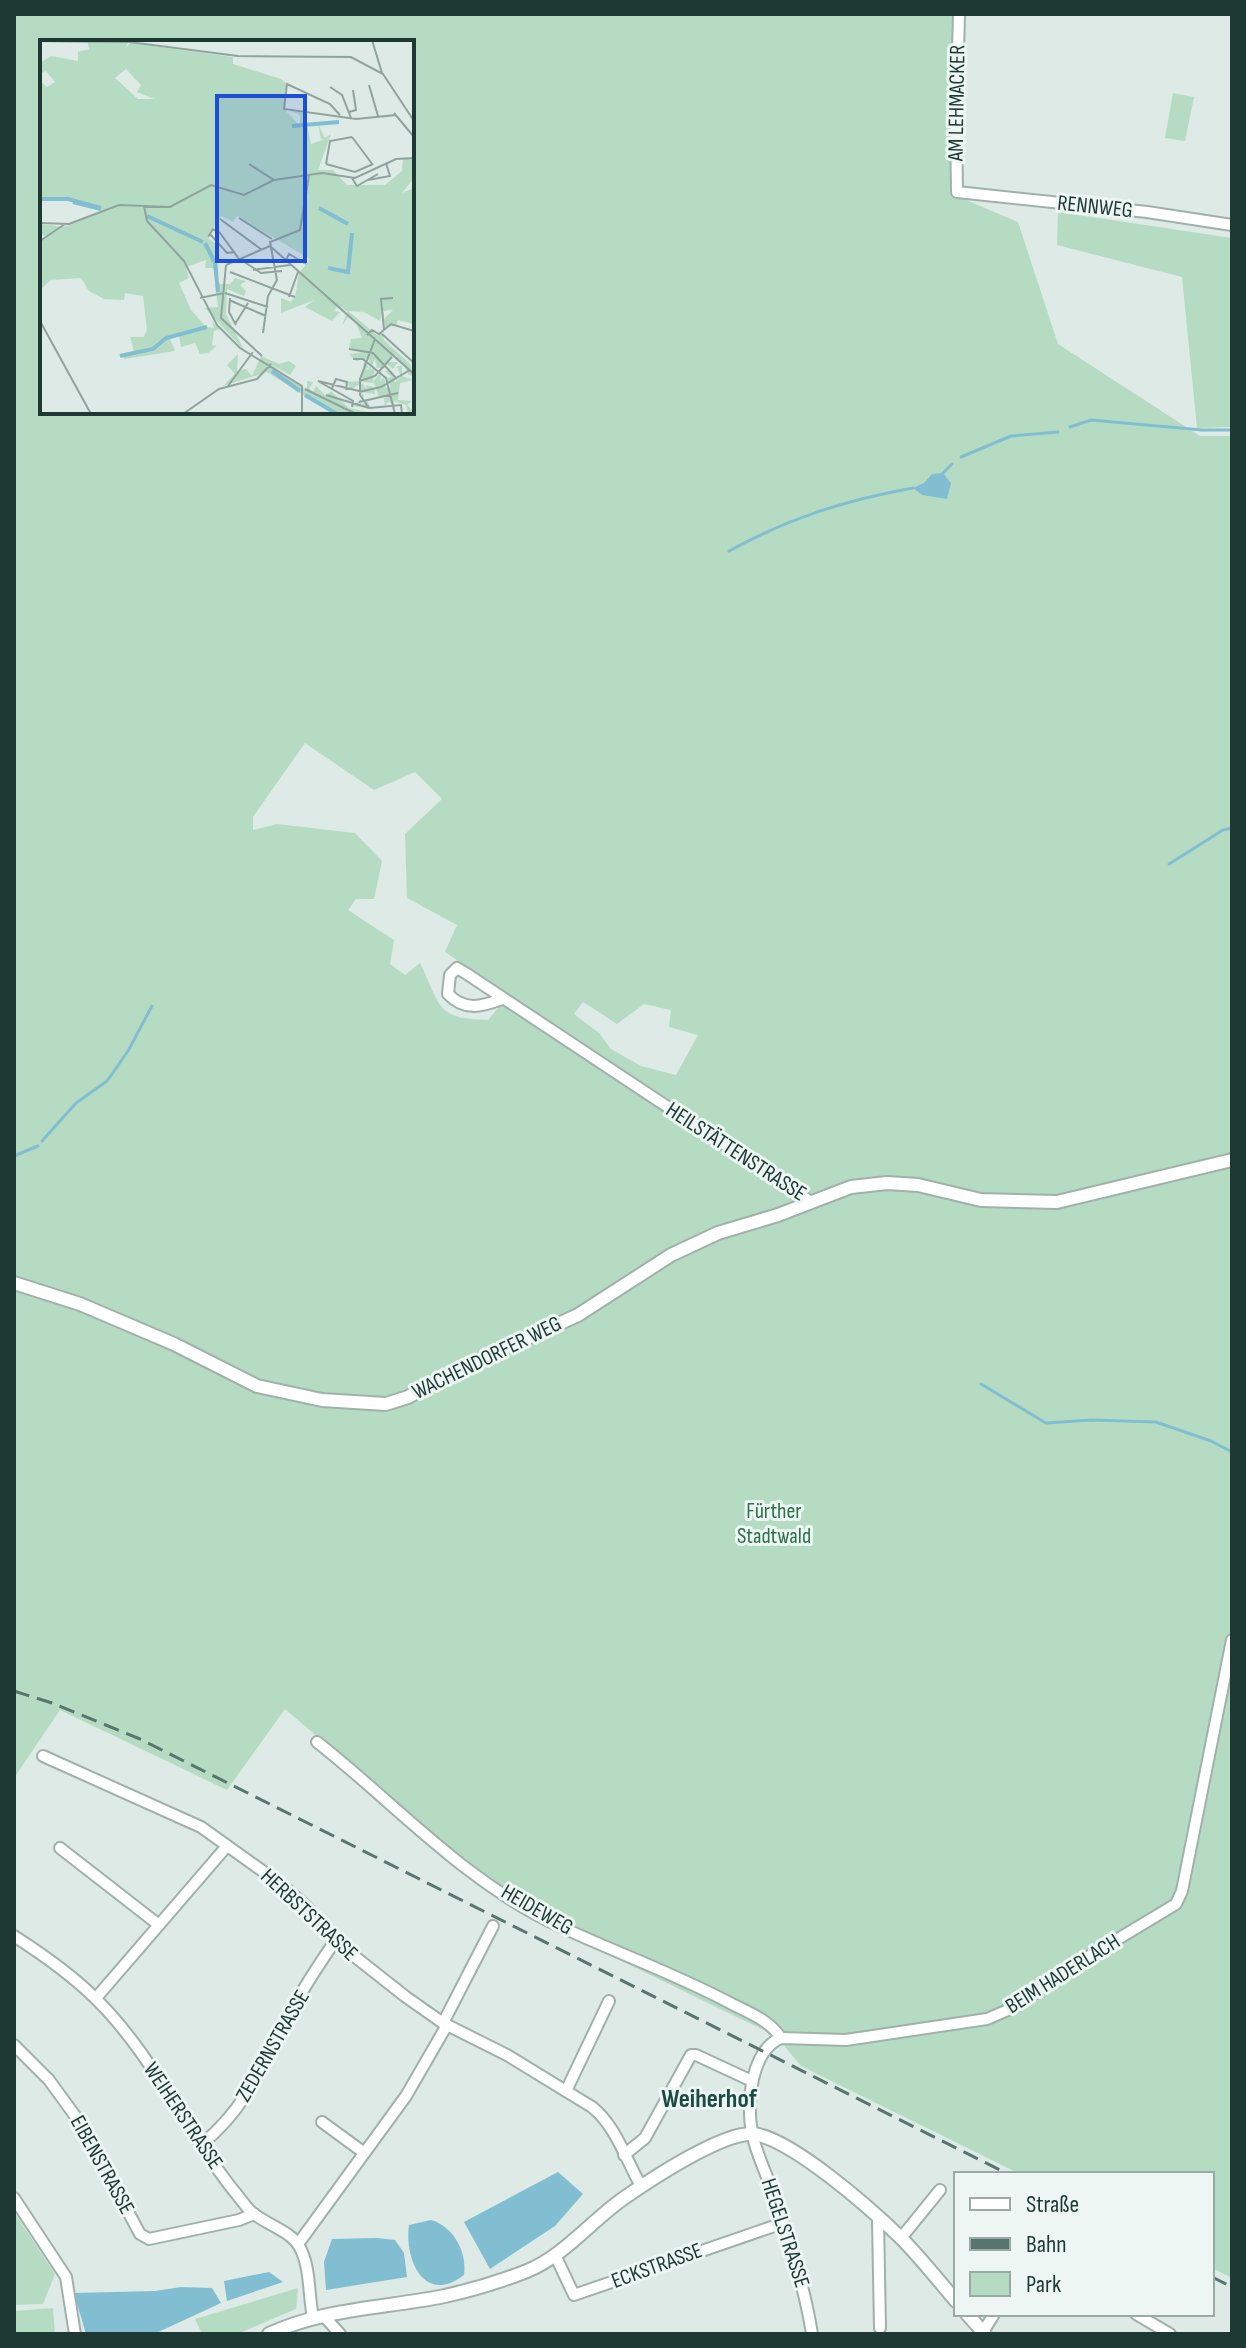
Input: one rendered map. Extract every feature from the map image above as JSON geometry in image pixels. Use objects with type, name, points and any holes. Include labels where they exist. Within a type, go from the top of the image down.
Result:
[{"type":"street","name":"AM LEHMACKER","points":[[957,192],[959,14]]},
{"type":"street","name":"RENNWEG","points":[[957,192],[1147,212],[1232,225]]},
{"type":"street","name":"HEILSTÄTTENSTRASSE","points":[[502,999],[469,1007],[456,1003],[448,994],[450,975],[457,968],[811,1202],[851,1187],[887,1183],[918,1185],[981,1200],[1057,1202],[1232,1160]]},
{"type":"street","name":"WACHENDORFER WEG","points":[[14,1283],[80,1304],[174,1344],[257,1386],[322,1400],[386,1404],[408,1397],[462,1368],[578,1315],[671,1255],[718,1233],[811,1202]]},
{"type":"street","name":"BEIM HADERLACH","points":[[781,2038],[846,2040],[987,2019],[1015,2007],[1083,1960],[1176,1904],[1182,1891],[1232,1640]]},
{"type":"street","name":"HEIDEWEG","points":[[317,1742],[352,1769],[418,1831],[512,1899],[556,1925],[698,1986],[768,2023],[781,2038]]},
{"type":"street","name":"HERBSTSTRASSE","points":[[43,1756],[197,1825],[282,1885],[307,1907],[335,1941],[381,1979],[445,2024],[507,2055],[600,2113],[641,2186]]},
{"type":"street","points":[[96,1998],[227,1846]]},
{"type":"street","points":[[60,1848],[159,1925]]},
{"type":"street","points":[[340,2334],[318,2316],[298,2244],[406,2096],[493,1926]]},
{"type":"street","name":"WEIHERSTRASSE","points":[[14,1936],[96,1998],[120,2025],[216,2166],[254,2214],[298,2244]]},
{"type":"street","name":"ZEDERNSTRASSE","points":[[202,2144],[219,2130],[260,2076],[281,2030],[335,1941]]},
{"type":"street","points":[[566,2091],[609,2001]]},
{"type":"street","points":[[752,2134],[752,2081],[772,2041],[781,2038]]},
{"type":"street","name":"EIBENSTRASSE","points":[[14,2045],[49,2080],[81,2124],[140,2234],[149,2239],[254,2214]]},
{"type":"street","points":[[624,2155],[645,2138],[691,2055],[752,2081]]},
{"type":"street","points":[[322,2122],[363,2152]]},
{"type":"street","points":[[269,2334],[318,2316],[441,2297],[531,2269],[555,2255],[641,2186],[710,2147],[752,2134],[780,2142],[809,2160],[901,2238],[954,2299]]},
{"type":"street","name":"HEGELSTRASSE","points":[[752,2134],[783,2223],[807,2305],[812,2334]]},
{"type":"street","points":[[901,2238],[940,2190]]},
{"type":"street","points":[[14,2198],[66,2277],[75,2334]]},
{"type":"street","points":[[878,2219],[880,2328]]},
{"type":"street","name":"ECKSTRASSE","points":[[555,2255],[574,2295],[783,2223]]},
{"type":"street","points":[[969,2316],[984,2333]]},
{"type":"street","points":[[1139,2316],[1170,2334]]},
{"type":"green space","name":"Fürther Stadtwald","points":[[14,14],[955,14],[950,128],[966,200],[1018,222],[1058,344],[1200,436],[1232,436],[1232,2278],[1214,2269],[1214,2172],[1016,2172],[801,2066],[776,2036],[527,1915],[285,1709],[227,1790],[60,1710],[14,1778]],"holes":[[[305,743],[374,790],[415,772],[442,799],[405,834],[407,898],[457,925],[445,952],[509,995],[488,1020],[449,1013],[437,1000],[420,963],[405,975],[390,964],[394,940],[348,910],[356,899],[374,899],[382,861],[355,833],[277,824],[253,830],[253,817]],[[583,1002],[617,1024],[644,1004],[671,1010],[669,1027],[698,1035],[676,1075],[641,1066],[611,1049],[599,1033],[574,1014]]]},
{"type":"green space","points":[[1173,93],[1194,97],[1185,141],[1165,138]]},
{"type":"green space","points":[[1058,212],[1232,238],[1232,427],[1197,428],[1182,277],[1057,245]]},
{"type":"green space","points":[[14,2212],[55,2274],[43,2304],[14,2305]]},
{"type":"green space","points":[[298,2288],[296,2309],[237,2334],[202,2334],[195,2319]]},
{"type":"green space","points":[[53,2308],[55,2334],[14,2334],[14,2311]]},
{"type":"water","points":[[943,473],[951,483],[947,499],[922,495],[913,488],[924,483],[932,474]]},
{"type":"water","points":[[558,2172],[583,2194],[555,2226],[490,2269],[464,2222]]},
{"type":"water","points":[[431,2220],[446,2228],[461,2249],[464,2275],[450,2283],[438,2285],[428,2282],[414,2264],[410,2252],[409,2225]]},
{"type":"water","points":[[332,2239],[395,2240],[404,2253],[407,2277],[326,2290],[324,2262]]},
{"type":"water","points":[[269,2272],[283,2282],[227,2301],[224,2281]]},
{"type":"water","points":[[181,2287],[212,2288],[221,2303],[154,2334],[86,2334],[74,2293],[155,2291]]},
{"type":"waterway","points":[[1070,427],[1091,420],[1232,430]]},
{"type":"waterway","points":[[961,457],[1011,436],[1058,432]]},
{"type":"waterway","points":[[943,473],[952,464]]},
{"type":"waterway","points":[[729,551],[818,512],[913,488]]},
{"type":"waterway","points":[[1169,864],[1223,830],[1232,828]]},
{"type":"waterway","points":[[42,1141],[76,1103],[107,1081],[128,1051],[152,1006]]},
{"type":"waterway","points":[[14,1156],[38,1146]]},
{"type":"waterway","points":[[981,1384],[1046,1423],[1091,1420],[1156,1422],[1211,1441],[1232,1452]]},
{"type":"railway","points":[[14,1691],[140,1739],[1004,2172]]},
{"type":"railway","points":[[1214,2278],[1232,2287]]},
{"type":"district","name":"Weiherhof","points":[[709,2099]]}]
